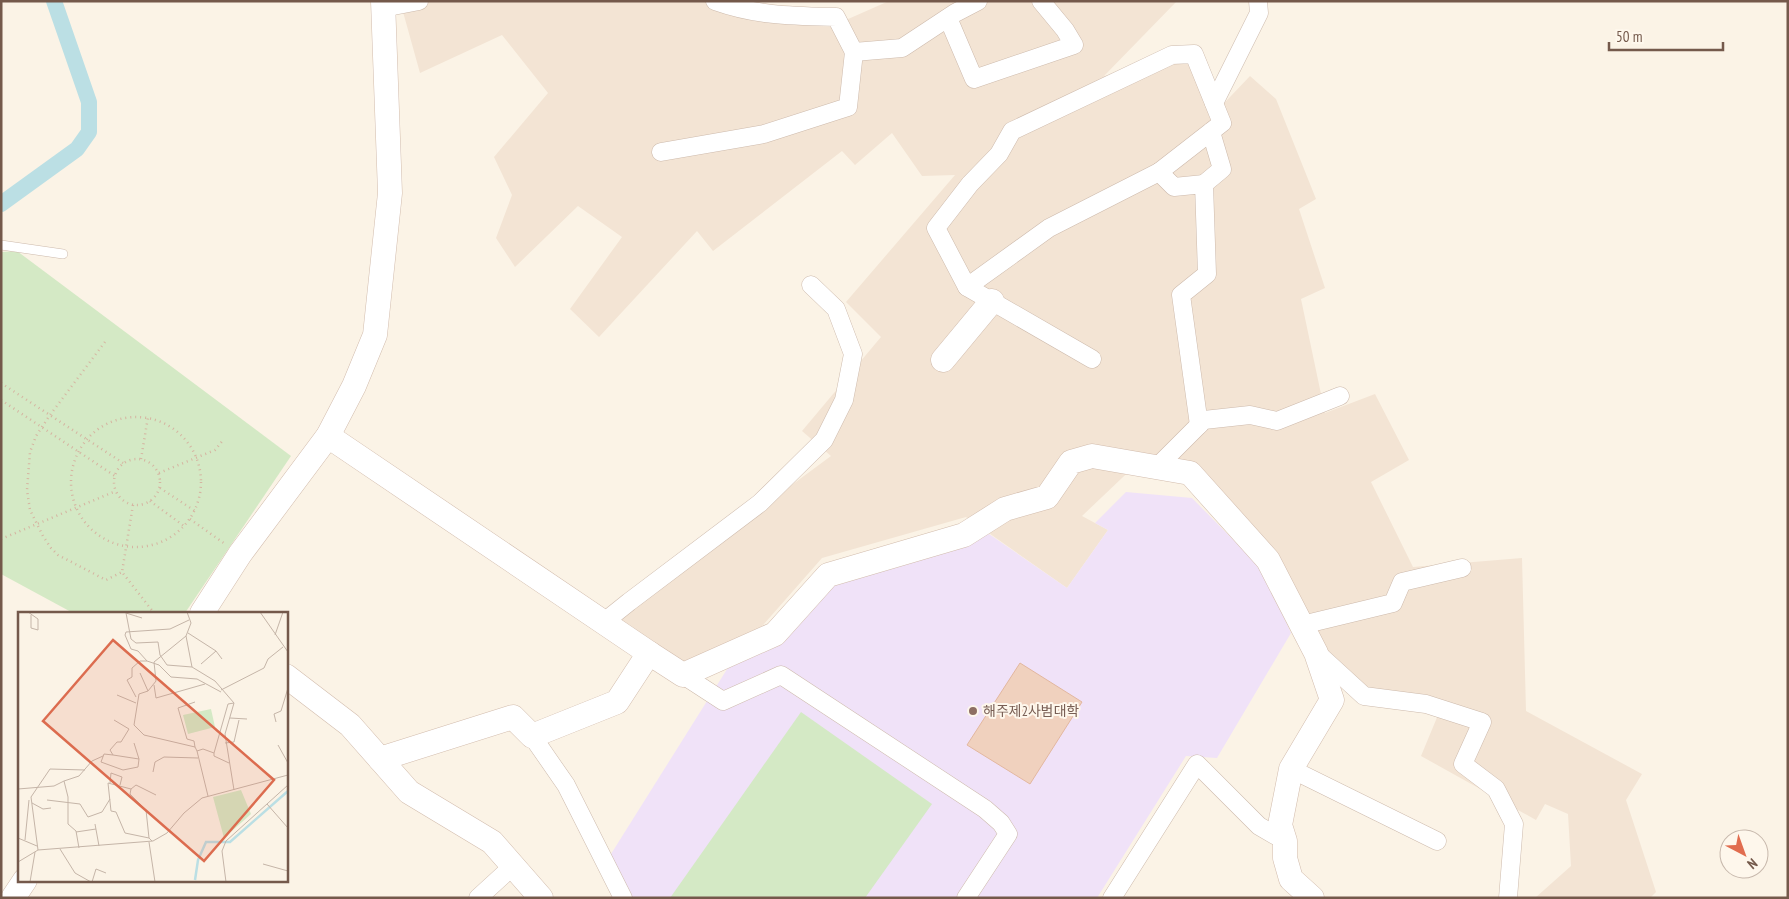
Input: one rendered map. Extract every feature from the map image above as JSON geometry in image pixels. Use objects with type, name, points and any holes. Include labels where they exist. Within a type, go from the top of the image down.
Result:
[{"type":"street","points":[[203,612],[240,554],[328,436],[354,386],[375,335],[390,193],[383,5],[419,1]]},
{"type":"street","points":[[661,152],[764,134],[848,107],[854,52],[836,17],[775,15],[739,10],[715,1]]},
{"type":"street","points":[[854,52],[902,48],[978,1]]},
{"type":"street","points":[[948,18],[974,79],[1074,45],[1065,30],[1041,1]]},
{"type":"street","points":[[1214,103],[1259,13],[1258,1]]},
{"type":"street","points":[[967,287],[1049,228],[1159,172],[1222,123],[1194,54],[1172,55],[1012,131],[999,154],[970,184],[936,228],[967,287],[1092,359]]},
{"type":"street","points":[[1159,172],[1174,187],[1204,184],[1222,169],[1211,132]]},
{"type":"street","points":[[1199,425],[1181,295],[1207,274],[1204,184]]},
{"type":"street","points":[[604,622],[760,503],[824,440],[844,400],[853,354],[836,308],[811,285]]},
{"type":"street","points":[[943,360],[992,301]]},
{"type":"street","points":[[1157,467],[1204,420],[1250,415],[1277,421],[1340,396]]},
{"type":"street","points":[[328,436],[722,701],[781,675],[985,809],[1001,823],[1008,834],[966,898]]},
{"type":"street","points":[[682,675],[775,634],[828,575],[964,535],[1005,509],[1047,497],[1071,462],[1092,456],[1190,473],[1268,560],[1316,653],[1332,700],[1291,769],[1280,825],[1284,841],[1285,858],[1291,879],[1312,898]]},
{"type":"street","points":[[1302,625],[1393,603],[1402,582],[1462,568]]},
{"type":"street","points":[[532,736],[618,702],[649,653]]},
{"type":"street","points":[[1316,653],[1364,696],[1426,704],[1482,722],[1463,764],[1496,789],[1514,824],[1508,898]]},
{"type":"street","points":[[288,678],[350,725],[409,792],[492,842],[541,898]]},
{"type":"street","points":[[380,759],[513,717],[532,736],[566,785],[623,898]]},
{"type":"street","points":[[1112,898],[1197,764],[1259,826],[1284,841]]},
{"type":"street","points":[[1291,769],[1437,841]]},
{"type":"street","points":[[478,898],[513,866]]},
{"type":"street","points":[[13,898],[24,882]]},
{"type":"lane","points":[[5,245],[63,254]]},
{"type":"path","points":[[105,342],[36,436],[30,452],[28,469],[29,500],[30,510],[36,524],[50,548],[58,555],[106,580],[122,572]]},
{"type":"path","points":[[1,382],[123,463]]},
{"type":"path","points":[[1,400],[114,476]]},
{"type":"path","points":[[141,459],[148,417]]},
{"type":"path","points":[[148,417],[161,420],[179,431],[193,448],[201,468],[202,490],[195,511],[190,519],[165,541],[144,547],[126,546],[102,538],[86,524],[76,508],[70,484],[73,463],[87,439],[98,428],[118,418],[148,417]]},
{"type":"path","points":[[159,473],[215,450],[224,439]]},
{"type":"path","points":[[141,459],[152,463],[159,473],[160,488],[155,498],[140,505],[133,505],[126,502],[116,491],[114,476],[123,463],[141,459]]},
{"type":"path","points":[[160,488],[195,511]]},
{"type":"path","points":[[1,538],[116,491]]},
{"type":"path","points":[[150,501],[184,526]]},
{"type":"path","points":[[133,505],[122,572],[153,612]]},
{"type":"path","points":[[190,519],[240,554]]},
{"type":"shaded area","points":[[400,1],[734,1],[747,19],[830,27],[889,1],[1177,1],[1104,76],[1178,61],[1191,65],[1210,118],[1250,76],[1276,99],[1316,199],[1299,209],[1325,288],[1301,299],[1325,413],[1375,394],[1409,460],[1371,482],[1413,567],[1522,558],[1526,711],[1642,774],[1626,800],[1656,892],[1650,898],[1535,898],[1571,866],[1568,814],[1545,804],[1536,820],[1421,756],[1443,703],[1372,693],[1327,653],[1194,468],[1142,459],[1082,516],[1108,530],[1067,588],[966,517],[822,558],[749,641],[685,665],[630,625],[614,616],[831,456],[802,431],[881,337],[846,302],[955,175],[922,176],[892,133],[855,165],[842,151],[713,251],[697,231],[599,337],[570,309],[622,237],[578,206],[515,267],[496,238],[512,195],[494,157],[548,93],[502,35],[420,73]]},
{"type":"shaded area","name":"해주제2사범대학","points":[[1126,492],[1192,498],[1263,570],[1291,633],[1217,758],[1186,756],[1097,898],[632,898],[611,854],[729,666],[828,584],[937,552],[989,534],[1067,588],[1108,530],[1095,523]]},
{"type":"green space","points":[[17,251],[291,456],[186,612],[71,612],[1,574],[1,252]]},
{"type":"green space","points":[[801,712],[932,804],[865,898],[670,898]]},
{"type":"building","points":[[1020,663],[1082,702],[1030,784],[967,745]]},
{"type":"waterway","points":[[1,204],[77,149],[89,132],[89,102],[54,1]]},
{"type":"place","name":"해주제2사범대학","points":[[973,711]]}]
